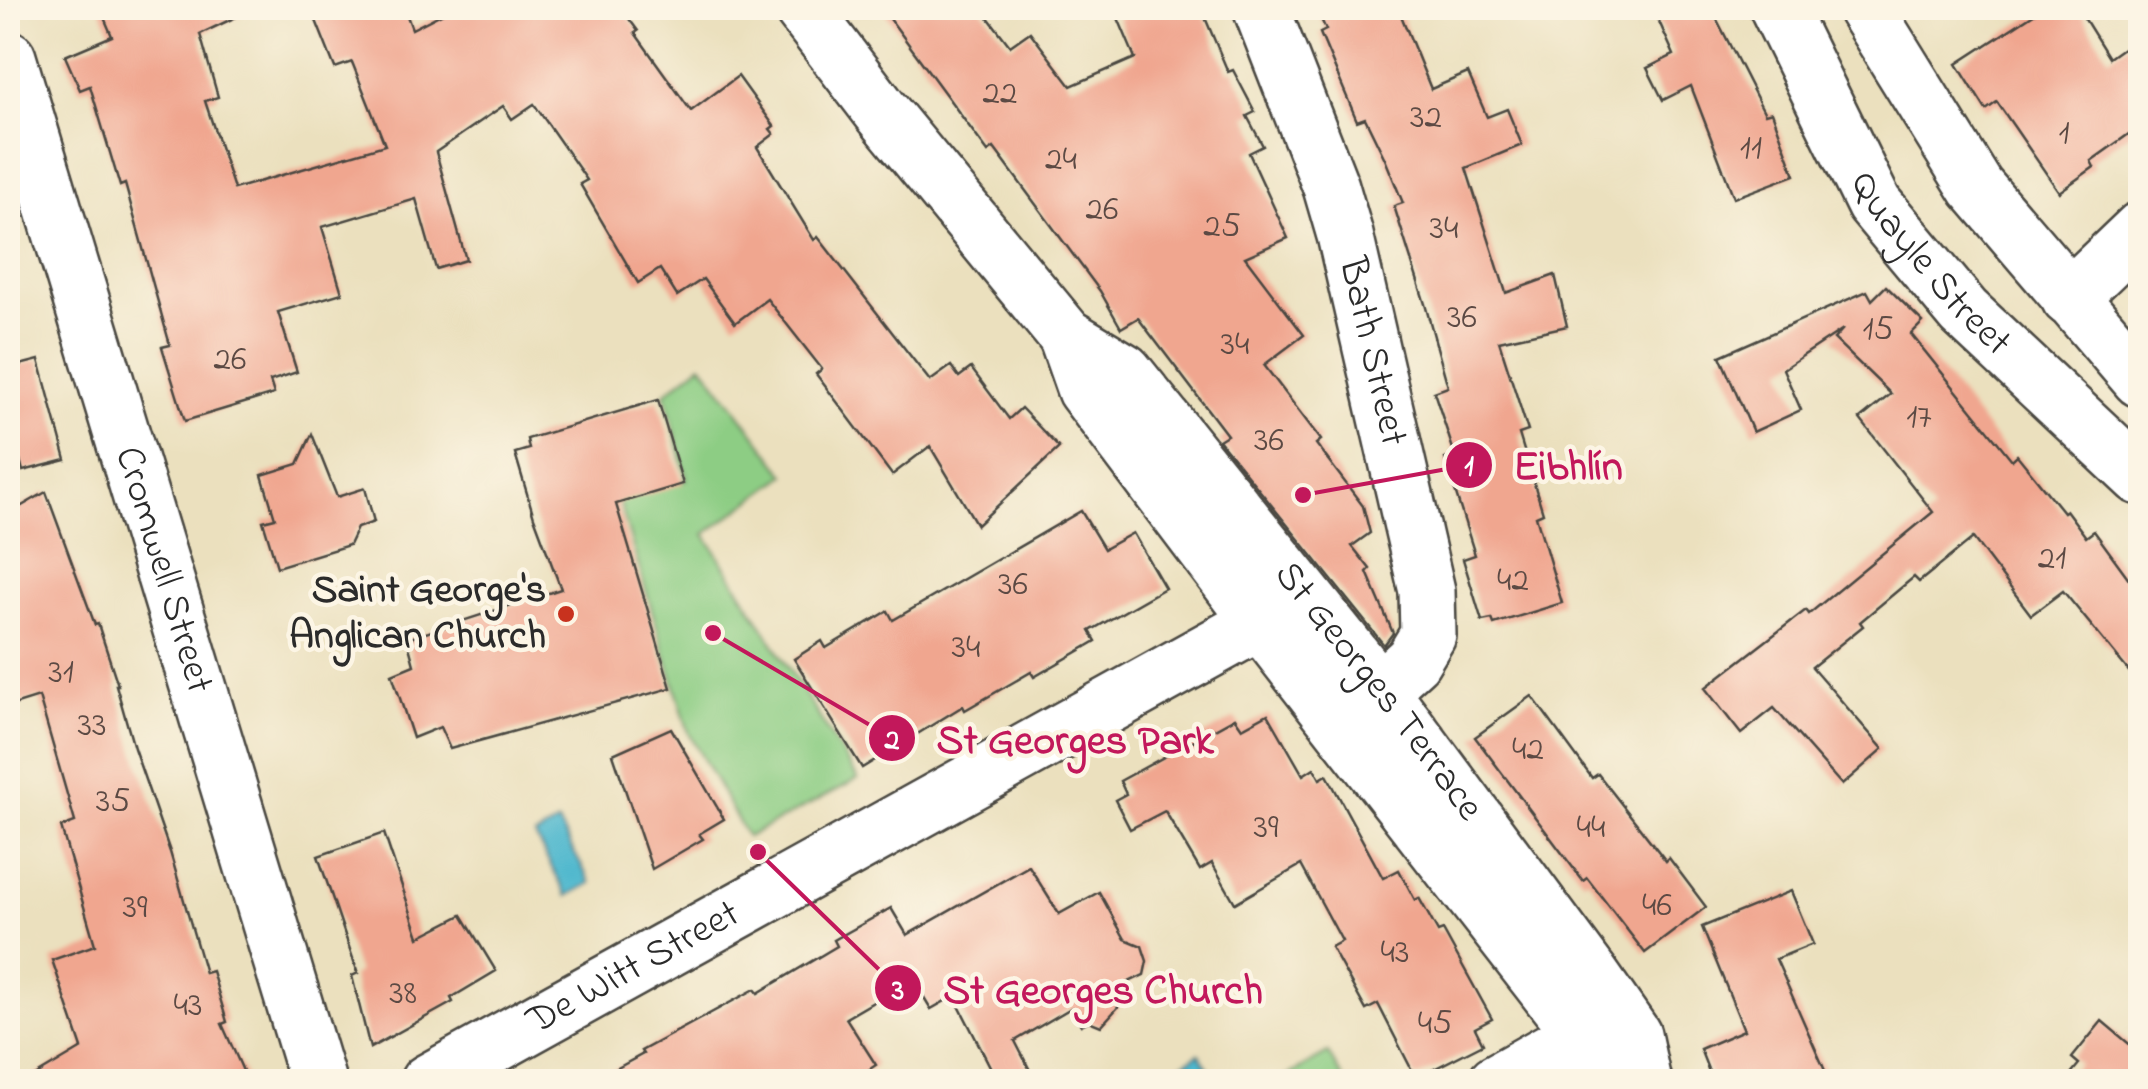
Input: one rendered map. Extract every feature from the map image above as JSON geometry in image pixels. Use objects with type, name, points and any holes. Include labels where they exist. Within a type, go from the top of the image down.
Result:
[{"type":"street","name":"St Georges Terrace","points":[[802,8],[880,110],[1066,336],[1124,371],[1380,690],[1633,1035],[1643,1082]]},
{"type":"street","name":"Bath Street","points":[[1261,8],[1331,187],[1345,235],[1427,591],[1428,635],[1413,660],[1380,690]]},
{"type":"street","name":"Quayle Street","points":[[1778,8],[1874,204],[1964,312],[2140,477]]},
{"type":"street","name":"Quayle Street","points":[[1865,8],[1976,187],[2140,379]]},
{"type":"street","name":"Cromwell Street","points":[[8,58],[318,1082]]},
{"type":"street","points":[[2070,298],[2140,230]]},
{"type":"street","name":"St Georges Terrace","points":[[1066,336],[1085,390],[1581,1034],[1612,1082]]},
{"type":"street","name":"De Witt Street","points":[[428,1082],[1260,622]]},
{"type":"street","points":[[1496,1082],[1581,1034]]},
{"type":"green space","points":[[702,364],[786,475],[705,534],[858,779],[747,837],[689,733],[619,501],[687,480],[665,393]]},
{"type":"green space","points":[[1328,1053],[1344,1081],[1278,1081]]},
{"type":"water","points":[[558,823],[591,883],[567,896],[535,836]]},
{"type":"water","points":[[1199,1054],[1216,1081],[1155,1081]]},
{"type":"building","points":[[100,8],[255,8],[200,34],[218,97],[205,101],[234,189],[385,145],[352,62],[335,68],[311,8],[404,8],[412,29],[453,8],[621,8],[691,111],[738,76],[774,126],[770,129],[774,134],[757,147],[814,240],[818,237],[930,381],[951,366],[959,377],[971,368],[1009,419],[1021,408],[1059,448],[977,525],[930,446],[892,475],[816,374],[822,369],[767,299],[735,323],[703,279],[677,296],[660,269],[638,283],[580,184],[587,180],[534,104],[512,119],[503,106],[436,152],[466,260],[436,269],[416,199],[322,227],[342,293],[278,312],[297,372],[270,381],[274,394],[185,421],[162,347],[170,345],[125,184],[120,186],[90,86],[80,90],[65,56],[112,36]]},
{"type":"building","points":[[882,8],[981,8],[1010,46],[1030,32],[1071,86],[1135,58],[1118,18],[1143,8],[1201,8],[1228,72],[1233,70],[1255,112],[1247,116],[1263,146],[1249,153],[1288,238],[1245,257],[1304,335],[1264,365],[1321,440],[1316,444],[1363,506],[1370,533],[1352,546],[1370,569],[1367,572],[1393,633],[1384,645],[1219,440],[1227,435],[1138,318],[1121,328],[1100,291],[994,148],[988,152]]},
{"type":"building","points":[[1316,8],[1398,8],[1431,89],[1468,73],[1487,117],[1507,109],[1522,145],[1466,168],[1506,293],[1555,275],[1567,326],[1499,341],[1528,431],[1519,434],[1543,513],[1536,516],[1562,603],[1494,624],[1492,619],[1482,621],[1463,559],[1475,555],[1445,459],[1455,455],[1434,392],[1448,387],[1394,206],[1403,203],[1365,118],[1357,121],[1320,33],[1326,30]]},
{"type":"building","points":[[1653,8],[1711,8],[1765,114],[1772,112],[1795,175],[1734,198],[1691,86],[1663,100],[1647,68],[1674,55]]},
{"type":"building","points":[[2043,8],[2078,8],[2109,58],[2140,36],[2140,126],[2091,161],[2094,167],[2059,192],[1997,102],[1986,110],[1957,64]]},
{"type":"building","points":[[1886,286],[1923,322],[1911,334],[2012,460],[2017,455],[2086,537],[2094,531],[2140,594],[2140,685],[2063,591],[2031,615],[1973,538],[1919,582],[1914,577],[1812,667],[1883,749],[1842,785],[1774,708],[1741,734],[1705,688],[1806,610],[1809,614],[1933,512],[1860,419],[1891,394],[1834,339],[1843,329],[1783,369],[1801,410],[1753,432],[1720,356],[1867,291],[1872,300]]},
{"type":"building","points":[[39,360],[66,460],[23,471],[16,444],[8,446],[8,368]]},
{"type":"building","name":"Saint George's Anglican Church","points":[[658,400],[683,484],[616,504],[671,688],[450,749],[440,727],[413,738],[392,674],[414,665],[407,639],[561,589],[515,453],[529,449],[527,439]]},
{"type":"building","points":[[312,434],[337,497],[365,488],[374,522],[357,528],[349,545],[277,567],[263,521],[275,518],[262,475],[298,464]]},
{"type":"building","points":[[46,492],[95,625],[98,624],[205,973],[212,971],[227,1022],[222,1024],[248,1082],[25,1082],[82,1048],[52,960],[95,945],[61,827],[75,822],[39,697],[14,705],[8,684],[8,514]]},
{"type":"building","points":[[1081,511],[1104,549],[1133,533],[1165,588],[1090,631],[1096,641],[1034,677],[1031,672],[965,710],[963,706],[862,768],[794,659],[822,641],[826,648],[888,611],[893,620]]},
{"type":"building","points":[[1532,696],[1592,778],[1598,774],[1706,907],[1645,953],[1587,878],[1583,881],[1475,737]]},
{"type":"building","points":[[1268,714],[1303,775],[1314,768],[1320,779],[1327,775],[1383,878],[1399,870],[1438,932],[1443,930],[1492,1019],[1475,1028],[1483,1044],[1416,1078],[1378,1004],[1366,1010],[1331,947],[1342,941],[1301,865],[1235,903],[1212,863],[1200,870],[1165,811],[1130,829],[1115,800],[1126,794],[1120,781],[1235,718],[1242,728]]},
{"type":"building","points":[[671,728],[724,819],[699,834],[703,839],[652,869],[613,754]]},
{"type":"building","points":[[384,833],[419,937],[462,915],[496,971],[451,998],[453,1002],[370,1048],[352,976],[358,973],[318,856]]},
{"type":"building","points":[[1029,866],[1059,914],[1099,892],[1125,939],[1142,946],[1147,961],[1144,975],[1114,989],[1120,1005],[1101,1026],[1089,1021],[1081,1025],[1071,1008],[1015,1041],[1036,1082],[998,1082],[954,996],[931,1009],[913,979],[846,1018],[876,1065],[850,1082],[592,1082],[755,989],[758,993],[837,946],[834,940],[891,908],[907,935]]},
{"type":"building","points":[[1791,891],[1813,944],[1776,959],[1830,1082],[1713,1082],[1700,1049],[1744,1030],[1702,927]]},
{"type":"building","points":[[2102,1021],[2140,1053],[2140,1082],[2064,1082],[2079,1064],[2072,1058]]},
{"type":"place","name":"Eibhlín","points":[[1303,495]]},
{"type":"place","name":"Saint George's Anglican Church","points":[[566,614]]},
{"type":"place","name":"St Georges Park","points":[[713,633]]},
{"type":"place","name":"St Georges Church","points":[[758,852]]}]
